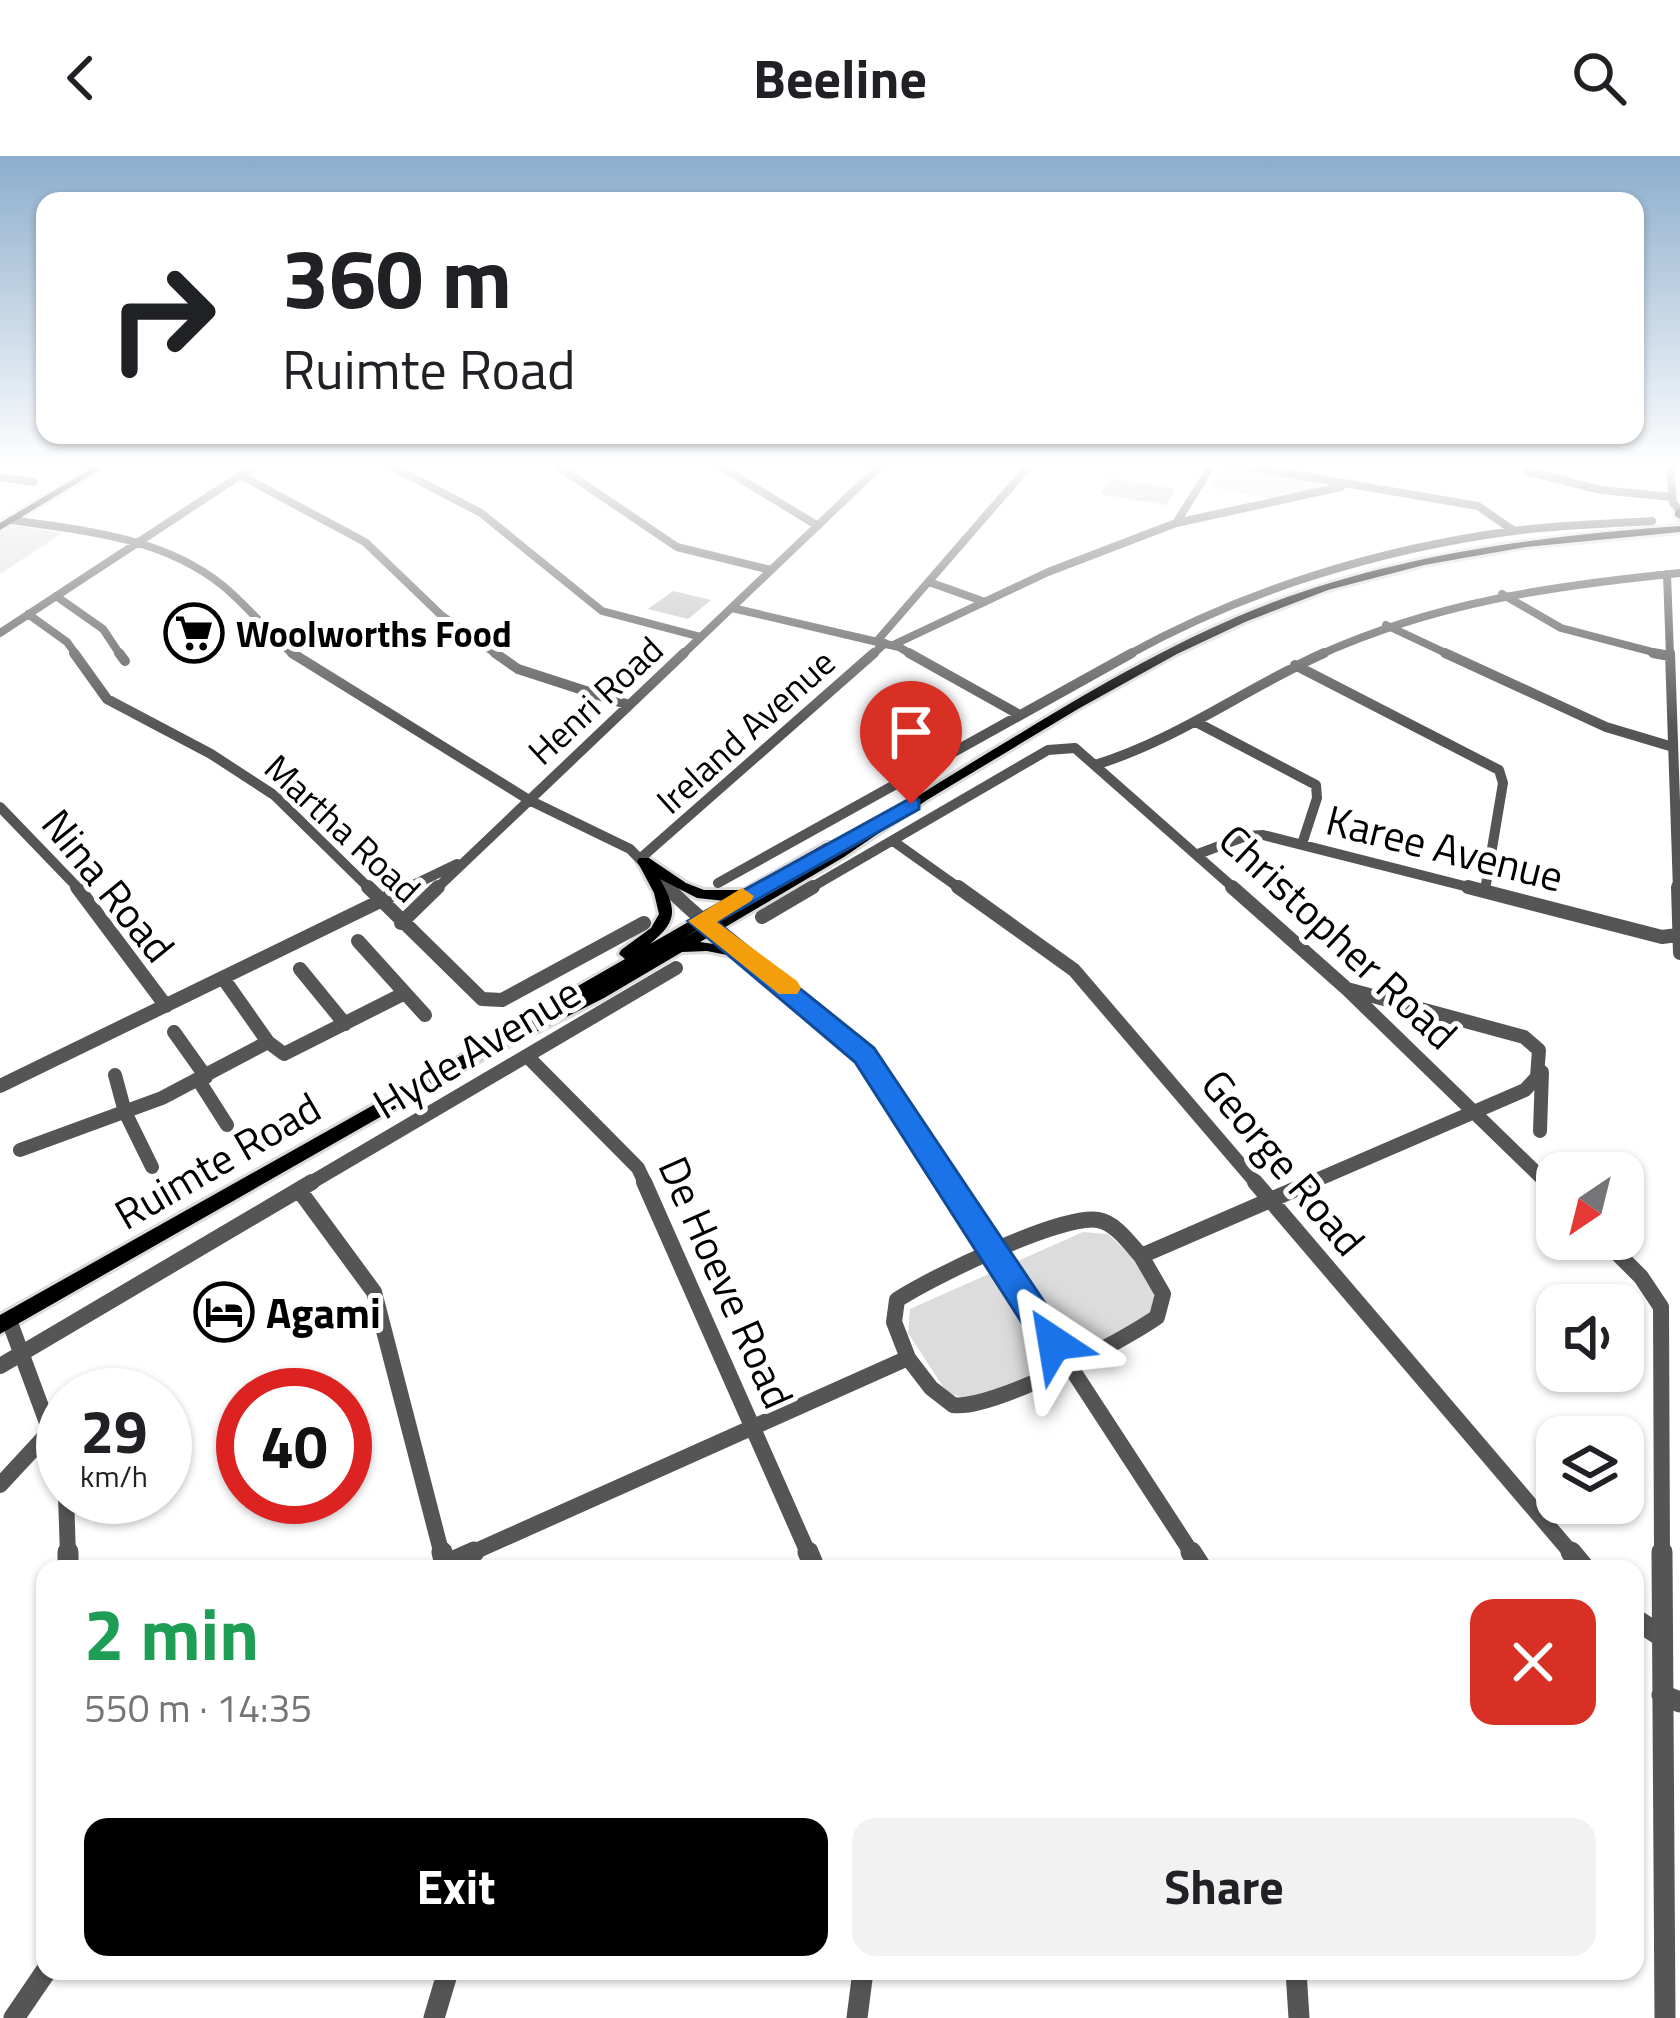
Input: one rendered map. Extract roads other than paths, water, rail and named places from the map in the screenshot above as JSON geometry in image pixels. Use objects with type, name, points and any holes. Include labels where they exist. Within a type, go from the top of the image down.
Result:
[{"type":"main road","name":"Ruimte Road","points":[[471,1058],[668,963],[705,925],[751,890],[875,826],[1138,670],[1274,606],[1371,575],[1468,554]]},
{"type":"main road","name":"Ruimte Road","points":[[5,1323],[471,1058],[589,985],[839,854],[875,826]]},
{"type":"main road","points":[[643,859],[697,896],[751,890]]},
{"type":"main road","points":[[589,985],[668,921],[669,905],[643,859]]},
{"type":"main road","points":[[668,963],[696,946],[742,952]]},
{"type":"street","points":[[0,633],[117,554]]},
{"type":"street","points":[[172,554],[216,581],[286,649],[529,800],[602,831],[643,859],[705,925],[865,1055],[1196,1560]]},
{"type":"street","points":[[377,554],[441,615],[518,670],[629,705]]},
{"type":"street","points":[[531,554],[602,611],[701,637]]},
{"type":"street","points":[[705,554],[771,570]]},
{"type":"street","name":"Henri Road","points":[[401,923],[788,554]]},
{"type":"street","points":[[885,643],[953,554]]},
{"type":"street","name":"Ireland Avenue","points":[[643,859],[885,643],[1095,554]]},
{"type":"street","points":[[718,883],[1167,633],[1262,592],[1402,554]]},
{"type":"street","points":[[1095,765],[1152,747],[1295,665],[1385,625],[1502,594],[1673,573],[1670,656],[1677,691],[1673,747],[1680,953]]},
{"type":"street","points":[[929,582],[985,602]]},
{"type":"street","points":[[1502,594],[1533,616],[1572,633],[1670,656]]},
{"type":"street","points":[[56,596],[103,628],[125,661]]},
{"type":"street","points":[[732,608],[885,643],[1018,714]]},
{"type":"street","name":"Martha Road","points":[[28,614],[68,641],[103,696],[257,782],[475,995],[502,1000],[644,923]]},
{"type":"street","points":[[1385,625],[1606,727],[1673,747]]},
{"type":"street","points":[[1295,665],[1499,770],[1503,783],[1485,891]]},
{"type":"street","points":[[1196,722],[1316,785],[1317,798],[1302,844]]},
{"type":"street","name":"Christopher Road","points":[[892,841],[1048,750],[1064,746],[1078,750],[1347,989],[1536,1172]]},
{"type":"street","name":"Nina Road","points":[[0,807],[70,879],[166,1006]]},
{"type":"street","name":"Karee Avenue","points":[[1198,854],[1255,834],[1661,937],[1677,935]]},
{"type":"street","points":[[762,917],[892,841]]},
{"type":"street","name":"George Road","points":[[892,841],[1064,960],[1578,1560]]},
{"type":"street","points":[[0,1085],[466,860]]},
{"type":"street","points":[[358,941],[425,1015]]},
{"type":"street","name":"Hyde Avenue","points":[[0,1366],[526,1056],[668,963]]},
{"type":"street","points":[[300,969],[345,1024]]},
{"type":"street","points":[[223,978],[268,1042],[284,1054],[404,993]]},
{"type":"street","points":[[1347,989],[1516,1034],[1534,1045],[1541,1061],[1540,1131]]},
{"type":"street","points":[[174,1033],[227,1125]]},
{"type":"street","points":[[20,1150],[74,1125],[125,1112],[203,1080],[268,1042]]},
{"type":"street","name":"De Hoeve Road","points":[[526,1056],[638,1168],[810,1560]]},
{"type":"street","points":[[1141,1256],[1525,1090],[1537,1077],[1541,1061]]},
{"type":"street","points":[[115,1075],[125,1112],[152,1167]]},
{"type":"street","points":[[299,1190],[374,1292],[444,1560]]},
{"type":"street","points":[[1089,1219],[1108,1223],[1141,1256],[1162,1294],[1157,1317],[1066,1365],[967,1407],[943,1400],[908,1358],[894,1322],[897,1300],[994,1252],[1089,1219]]},
{"type":"street","points":[[1624,1260],[1660,1307],[1665,1510],[1661,1636],[1671,1699],[1670,2007]]},
{"type":"street","points":[[5,1323],[23,1352],[36,1388]]},
{"type":"street","points":[[461,1560],[908,1358]]},
{"type":"street","points":[[0,1485],[36,1446]]},
{"type":"street","points":[[67,1524],[68,1560]]},
{"type":"street","points":[[1644,1624],[1661,1636]]},
{"type":"street","points":[[14,2018],[40,1980]]},
{"type":"street","points":[[434,2018],[445,1980]]},
{"type":"street","points":[[857,2018],[862,1980]]},
{"type":"street","points":[[1297,1980],[1299,2018]]},
{"type":"place","name":"Woolworths Food","points":[[194,633]]},
{"type":"place","name":"Agami","points":[[224,1312]]}]
